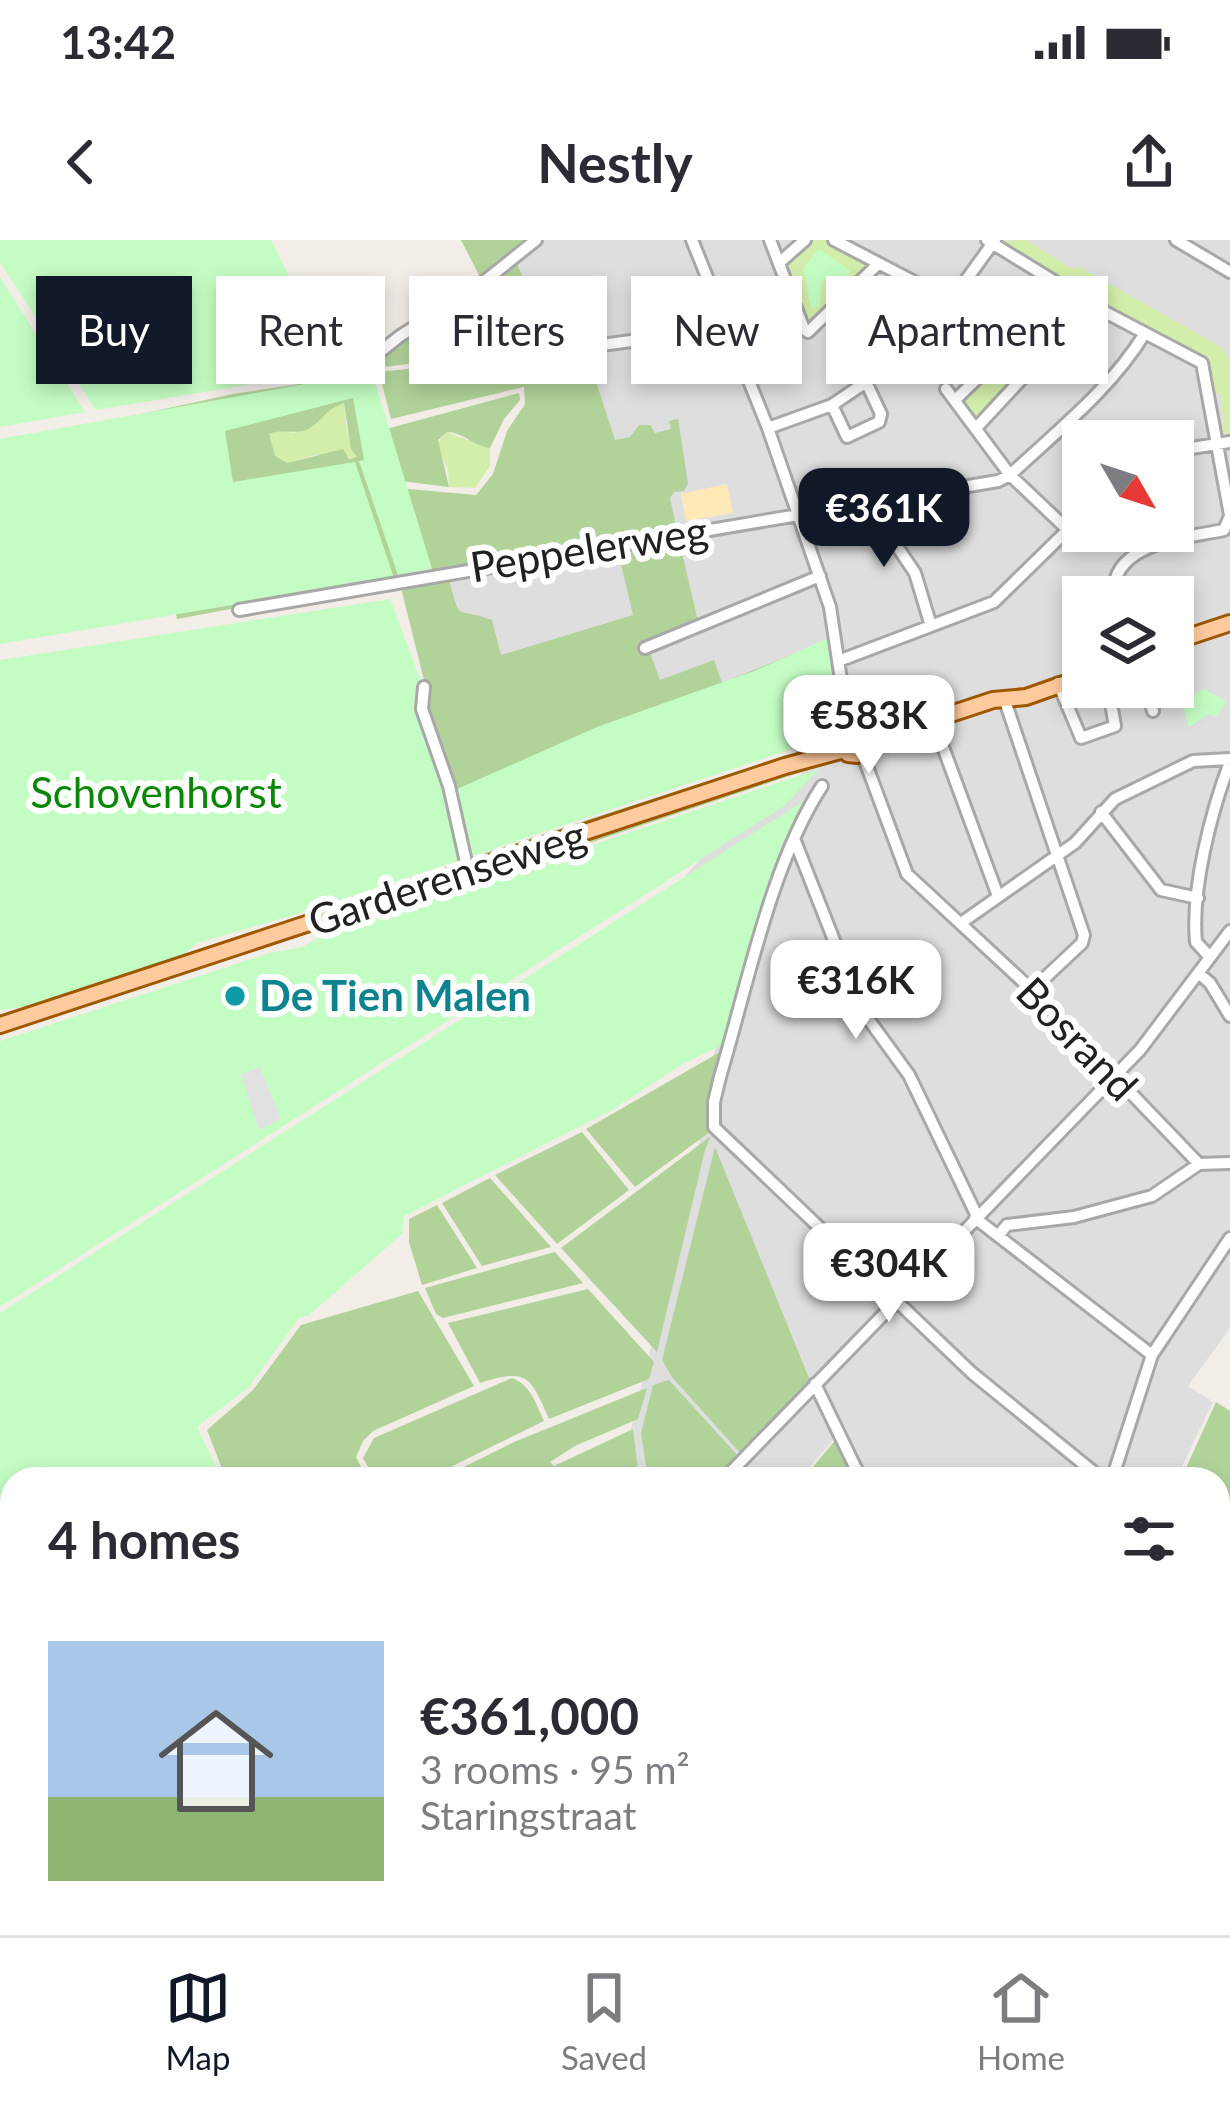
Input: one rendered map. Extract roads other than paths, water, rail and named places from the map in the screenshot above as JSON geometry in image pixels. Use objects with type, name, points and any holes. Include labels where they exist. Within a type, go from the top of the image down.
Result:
[{"type":"main road","points":[[1194,635],[1230,623]]},
{"type":"main road","name":"Garderenseweg","points":[[0,1027],[817,756],[1062,682]]},
{"type":"street","points":[[385,348],[476,289],[536,240]]},
{"type":"street","points":[[770,240],[808,332],[877,265]]},
{"type":"street","points":[[779,263],[805,240]]},
{"type":"street","points":[[834,240],[900,276]]},
{"type":"street","points":[[968,276],[992,241],[1205,367],[1224,443],[1230,516],[1224,530],[1147,545],[1117,576]]},
{"type":"street","points":[[1179,241],[1230,272]]},
{"type":"street","name":"Bosrand","points":[[695,242],[708,276]]},
{"type":"street","points":[[1010,476],[1114,376],[1144,333]]},
{"type":"street","name":"Bosrand","points":[[750,384],[820,575],[858,743],[907,874],[1032,990],[1199,1164]]},
{"type":"street","points":[[768,428],[832,405],[863,384]]},
{"type":"street","points":[[832,405],[847,436],[879,422],[881,414],[867,384]]},
{"type":"street","points":[[963,384],[951,394],[1010,476],[1062,524]]},
{"type":"street","points":[[977,427],[1017,384]]},
{"type":"street","points":[[1194,448],[1224,443]]},
{"type":"street","name":"Peppelerweg","points":[[239,610],[998,482],[1010,476]]},
{"type":"street","points":[[882,502],[890,536],[915,573],[931,626]]},
{"type":"street","points":[[841,660],[994,602],[1062,536]]},
{"type":"street","points":[[645,648],[820,575]]},
{"type":"street","points":[[1058,683],[1062,693]]},
{"type":"street","points":[[424,687],[422,709],[449,786],[468,871]]},
{"type":"street","points":[[1009,697],[1084,935],[1082,943],[1032,990]]},
{"type":"street","points":[[1068,708],[1081,738],[1115,726],[1112,708]]},
{"type":"street","points":[[934,720],[998,896]]},
{"type":"street","points":[[961,923],[1082,837],[1115,800],[1193,761],[1230,760],[1215,807],[1198,898],[1196,943],[1208,955]]},
{"type":"street","points":[[822,786],[774,896],[721,1076],[714,1127],[972,1372],[1087,1467]]},
{"type":"street","points":[[1101,812],[1161,890],[1198,898]]},
{"type":"street","points":[[795,841],[861,1009],[909,1075],[976,1217],[1152,1354]]},
{"type":"street","points":[[735,1467],[1114,1077],[1153,1034],[1230,931]]},
{"type":"street","points":[[1198,974],[1210,982],[1230,1016]]},
{"type":"street","points":[[998,1236],[1007,1225],[1074,1217],[1152,1196],[1199,1164],[1230,1163]]},
{"type":"street","points":[[1116,1467],[1152,1354],[1230,1238]]},
{"type":"street","points":[[815,1384],[855,1467]]},
{"type":"place","name":"De Tien Malen","points":[[235,996]]},
{"type":"park label","name":"Schovenhorst","points":[[156,793]]}]
